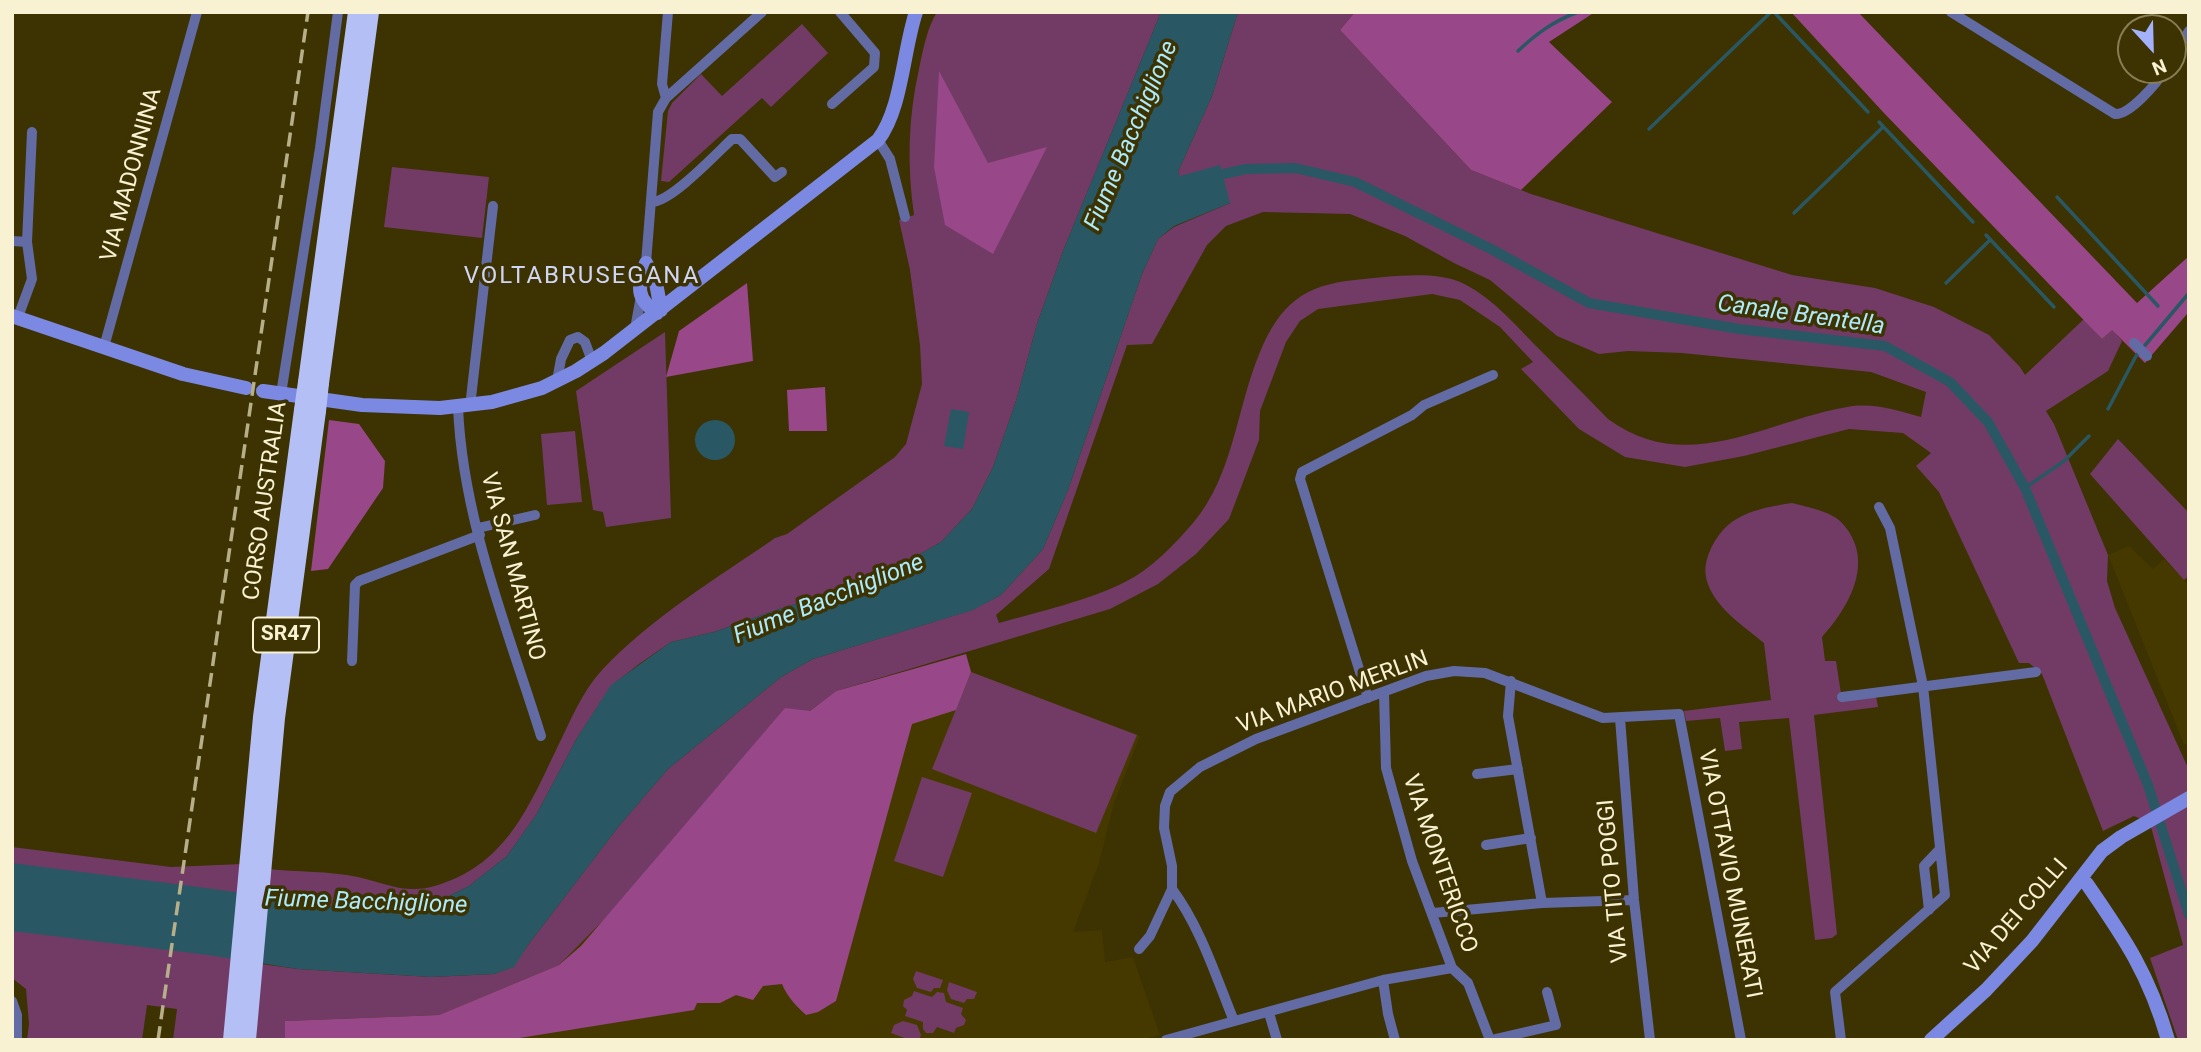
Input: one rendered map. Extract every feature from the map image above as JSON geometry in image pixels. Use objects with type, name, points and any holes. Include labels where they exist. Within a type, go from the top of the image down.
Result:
[{"type":"highway","name":"CORSO AUSTRALIA","points":[[247,1040],[244,991],[255,858],[262,717],[310,411],[357,12]]},
{"type":"highway","name":"CORSO AUSTRALIA","points":[[313,382],[370,12]]},
{"type":"highway","name":"CORSO AUSTRALIA","points":[[232,1040],[244,991]]},
{"type":"street","name":"VIA MADONNINA","points":[[104,347],[197,12]]},
{"type":"street","points":[[281,394],[320,148],[338,12]]},
{"type":"street","points":[[666,98],[662,84],[668,12]]},
{"type":"street","points":[[635,329],[641,296],[641,277],[646,263],[658,111],[666,98],[762,12]]},
{"type":"street","points":[[832,104],[874,67],[876,53],[840,12]]},
{"type":"street","points":[[263,391],[384,407],[465,406],[514,398],[557,381],[592,361],[688,290],[878,140],[888,128],[916,12]]},
{"type":"street","points":[[1951,12],[2115,114],[2120,115],[2128,110],[2155,84]]},
{"type":"street","points":[[32,132],[27,242],[32,279],[15,316],[183,374],[246,388]]},
{"type":"street","points":[[651,202],[658,202],[671,193],[732,139],[740,139],[775,177],[782,172]]},
{"type":"street","points":[[878,140],[890,159],[905,217]]},
{"type":"street","name":"VIA SAN MARTINO","points":[[494,206],[471,398],[465,406],[466,472],[497,600],[541,736]]},
{"type":"street","points":[[12,241],[27,242]]},
{"type":"street","points":[[646,263],[656,284],[659,312]]},
{"type":"street","points":[[656,284],[674,290],[688,290]]},
{"type":"street","points":[[641,296],[643,303],[659,312]]},
{"type":"street","points":[[557,381],[561,359],[570,340],[578,337],[585,342],[592,361]]},
{"type":"street","points":[[2134,344],[2147,356]]},
{"type":"street","points":[[1368,698],[1300,479],[1301,472],[1412,415],[1424,405],[1493,375]]},
{"type":"street","points":[[1841,1040],[1835,992],[1945,895],[1923,685],[1890,528],[1879,506]]},
{"type":"street","points":[[352,661],[355,585],[359,581],[479,532],[535,515]]},
{"type":"street","name":"VIA MARIO MERLIN","points":[[1139,949],[1150,936],[1172,889],[1172,866],[1164,828],[1165,806],[1170,792],[1200,767],[1256,739],[1426,676],[1454,671],[1485,673],[1511,681],[1603,718],[1680,716]]},
{"type":"street","points":[[1842,697],[2036,672]]},
{"type":"street","points":[[1511,681],[1508,716],[1542,903]]},
{"type":"street","name":"VIA MONTERICCO","points":[[1384,692],[1386,768],[1412,861],[1452,968],[1468,983],[1491,1040],[1556,1025],[1547,992]]},
{"type":"street","name":"VIA OTTAVIO MUNERATI","points":[[1680,716],[1741,1040]]},
{"type":"street","name":"VIA TITO POGGI","points":[[1620,718],[1634,900],[1650,1040]]},
{"type":"street","points":[[1477,774],[1518,769]]},
{"type":"street","name":"VIA DEI COLLI","points":[[1931,1040],[2017,958],[2102,851],[2121,837],[2186,801]]},
{"type":"street","points":[[1486,845],[1531,838]]},
{"type":"street","points":[[1929,910],[1924,866],[1940,849]]},
{"type":"street","points":[[2080,879],[2087,884],[2118,928],[2144,972],[2168,1040]]},
{"type":"street","points":[[1172,889],[1183,903],[1205,948],[1234,1021]]},
{"type":"street","points":[[1433,913],[1542,903],[1634,900]]},
{"type":"street","points":[[1166,1040],[1383,980],[1452,968]]},
{"type":"street","points":[[1383,980],[1395,1040]]},
{"type":"street","points":[[12,1001],[17,1015],[17,1040]]},
{"type":"street","points":[[1269,1013],[1277,1040]]},
{"type":"shaded area","points":[[937,12],[1161,12],[1063,251],[1037,324],[1016,401],[993,467],[972,509],[941,542],[899,566],[826,595],[714,632],[671,642],[639,664],[611,686],[577,738],[536,815],[507,856],[469,886],[439,901],[397,910],[348,909],[266,896],[268,869],[347,875],[398,888],[418,889],[441,884],[483,862],[513,830],[536,791],[582,697],[602,670],[621,651],[685,600],[775,538],[787,534],[895,457],[906,444],[922,384],[910,270],[899,220],[914,215],[910,160],[915,87],[926,39]]},
{"type":"shaded area","points":[[1238,12],[1355,12],[1340,30],[1471,170],[1531,194],[1792,275],[1875,288],[1934,307],[1989,335],[2025,375],[2084,319],[2102,339],[2112,329],[2122,341],[2108,371],[2046,411],[2054,424],[2108,555],[2107,581],[2115,608],[2189,770],[2189,1040],[2178,1040],[2150,958],[2183,945],[2150,823],[2134,816],[2103,831],[2042,674],[2029,663],[2019,663],[1939,492],[1916,466],[1931,453],[1903,433],[1849,429],[1744,456],[1685,467],[1625,457],[1579,429],[1521,369],[1533,362],[1500,327],[1460,300],[1432,294],[1318,309],[1300,321],[1286,342],[1260,411],[1259,440],[1229,519],[1196,554],[1158,584],[1110,609],[836,691],[810,711],[559,965],[439,1015],[286,1021],[285,1040],[256,1040],[261,964],[298,969],[431,977],[494,974],[513,967],[619,826],[668,769],[781,677],[813,659],[972,610],[1001,595],[1043,549],[1068,490],[1142,274],[1158,239],[1174,227],[1230,203],[1179,176],[1178,172],[1212,96]],"holes":[[[1263,212],[1350,214],[1405,236],[1490,280],[1557,336],[1599,354],[1628,351],[1682,353],[1871,372],[1926,392],[1921,417],[1884,408],[1856,406],[1816,414],[1726,440],[1667,444],[1638,436],[1608,419],[1500,309],[1471,287],[1449,278],[1423,275],[1337,283],[1308,292],[1285,309],[1276,321],[1252,374],[1217,484],[1207,504],[1170,548],[1125,582],[1064,605],[999,623],[996,615],[1049,569],[1127,345],[1152,344],[1207,245],[1226,226]]]},
{"type":"shaded area","points":[[1355,12],[1595,12],[1549,42],[1612,102],[1521,190],[1471,170],[1340,30]]},
{"type":"shaded area","points":[[1791,12],[1858,12],[2137,303],[2189,256],[2189,316],[2187,314],[2145,363],[2112,330],[2102,339],[1883,112]]},
{"type":"shaded area","points":[[802,24],[828,53],[771,107],[762,98],[669,182],[661,181],[668,111],[672,103],[701,74],[722,96]]},
{"type":"shaded area","points":[[939,71],[988,163],[1047,147],[993,254],[945,225],[934,167]]},
{"type":"shaded area","points":[[392,167],[489,177],[482,238],[384,227]]},
{"type":"shaded area","points":[[747,283],[753,361],[666,377],[679,331]]},
{"type":"shaded area","points":[[665,332],[671,518],[606,527],[603,512],[593,510],[576,391]]},
{"type":"shaded area","points":[[825,387],[827,431],[789,431],[787,390]]},
{"type":"shaded area","points":[[329,420],[359,424],[385,461],[383,488],[328,569],[311,571]]},
{"type":"shaded area","points":[[575,431],[582,502],[547,505],[541,434]]},
{"type":"shaded area","points":[[2118,439],[2189,513],[2189,576],[2184,580],[2090,474]]},
{"type":"shaded area","points":[[1792,503],[1832,515],[1852,537],[1858,567],[1855,582],[1842,611],[1822,637],[1825,661],[1836,661],[1842,700],[1876,696],[1878,707],[1814,715],[1837,934],[1832,938],[1815,940],[1789,718],[1739,722],[1742,749],[1725,751],[1720,718],[1686,721],[1684,711],[1771,700],[1764,643],[1720,605],[1708,584],[1706,567],[1716,540],[1733,522],[1754,511]]},
{"type":"shaded area","points":[[2129,546],[2153,569],[2164,559],[2189,585],[2189,742],[2184,745],[2108,555]]},
{"type":"shaded area","points":[[966,654],[972,672],[1140,736],[1114,803],[1099,863],[1073,932],[1102,930],[1105,962],[1133,957],[1160,1035],[1140,1040],[388,1040],[806,745]]},
{"type":"shaded area","points":[[966,654],[971,672],[956,710],[912,724],[836,1001],[818,1012],[806,1015],[792,1001],[782,984],[763,986],[753,1000],[736,995],[720,1003],[697,1003],[694,1010],[507,1040],[285,1040],[285,1021],[439,1015],[559,965],[581,946],[785,708],[810,711],[836,691]]},
{"type":"shaded area","points":[[971,672],[1137,735],[1096,833],[932,769]]},
{"type":"shaded area","points":[[922,777],[972,793],[943,877],[894,861]]},
{"type":"shaded area","points":[[12,847],[171,867],[242,864],[226,1040],[173,1040],[177,1009],[147,1005],[142,1040],[27,1040],[29,1024],[26,989],[12,978]]},
{"type":"shaded area","points":[[916,971],[943,980],[940,988],[934,988],[931,992],[917,988],[913,979]]},
{"type":"shaded area","points":[[949,982],[977,992],[974,999],[967,999],[964,1003],[951,999],[947,990]]},
{"type":"shaded area","points":[[914,991],[932,997],[937,992],[944,993],[946,1002],[963,1008],[961,1014],[966,1020],[964,1025],[956,1028],[954,1033],[937,1027],[933,1033],[926,1033],[923,1022],[905,1016],[907,1010],[903,1006],[904,1000],[912,996]]},
{"type":"shaded area","points":[[903,1021],[917,1025],[921,1035],[919,1040],[910,1040],[891,1033],[894,1025]]},
{"type":"water","name":"Fiume Bacchiglione","points":[[1161,12],[1238,12],[1212,96],[1178,172],[1180,176],[1220,165],[1230,203],[1174,226],[1158,239],[1142,274],[1068,490],[1043,549],[1001,595],[973,610],[813,659],[781,677],[668,769],[619,826],[514,967],[494,974],[431,977],[298,969],[12,931],[12,863],[348,909],[397,910],[439,901],[469,886],[507,856],[536,815],[577,738],[611,685],[671,642],[714,632],[826,595],[899,566],[941,542],[972,509],[993,467],[1016,401],[1037,324],[1063,251]]},
{"type":"water","points":[[951,409],[969,412],[963,449],[944,446]]},
{"type":"water","points":[[715,420],[729,426],[735,440],[729,454],[715,460],[701,454],[695,440],[701,426]]},
{"type":"waterway","points":[[1518,51],[1546,28],[1578,12]]},
{"type":"waterway","points":[[1649,129],[1771,12]]},
{"type":"waterway","points":[[1774,12],[1868,112]]},
{"type":"waterway","points":[[1879,122],[1973,222]]},
{"type":"waterway","points":[[1794,213],[1883,127]]},
{"type":"waterway","name":"Canale Brentella","points":[[1210,177],[1246,169],[1295,168],[1355,182],[1493,250],[1589,303],[1739,329],[1885,346],[1950,382],[1988,422],[2025,488],[2148,785],[2189,915]]},
{"type":"waterway","points":[[2057,197],[2158,306]]},
{"type":"waterway","points":[[1986,235],[2054,307]]},
{"type":"waterway","points":[[1946,283],[1990,240]]},
{"type":"waterway","points":[[2108,409],[2136,356],[2189,293]]},
{"type":"waterway","points":[[2025,488],[2064,461],[2089,436]]},
{"type":"railway","points":[[158,1040],[308,12]]},
{"type":"district","name":"VOLTABRUSEGANA","points":[[582,277]]}]
